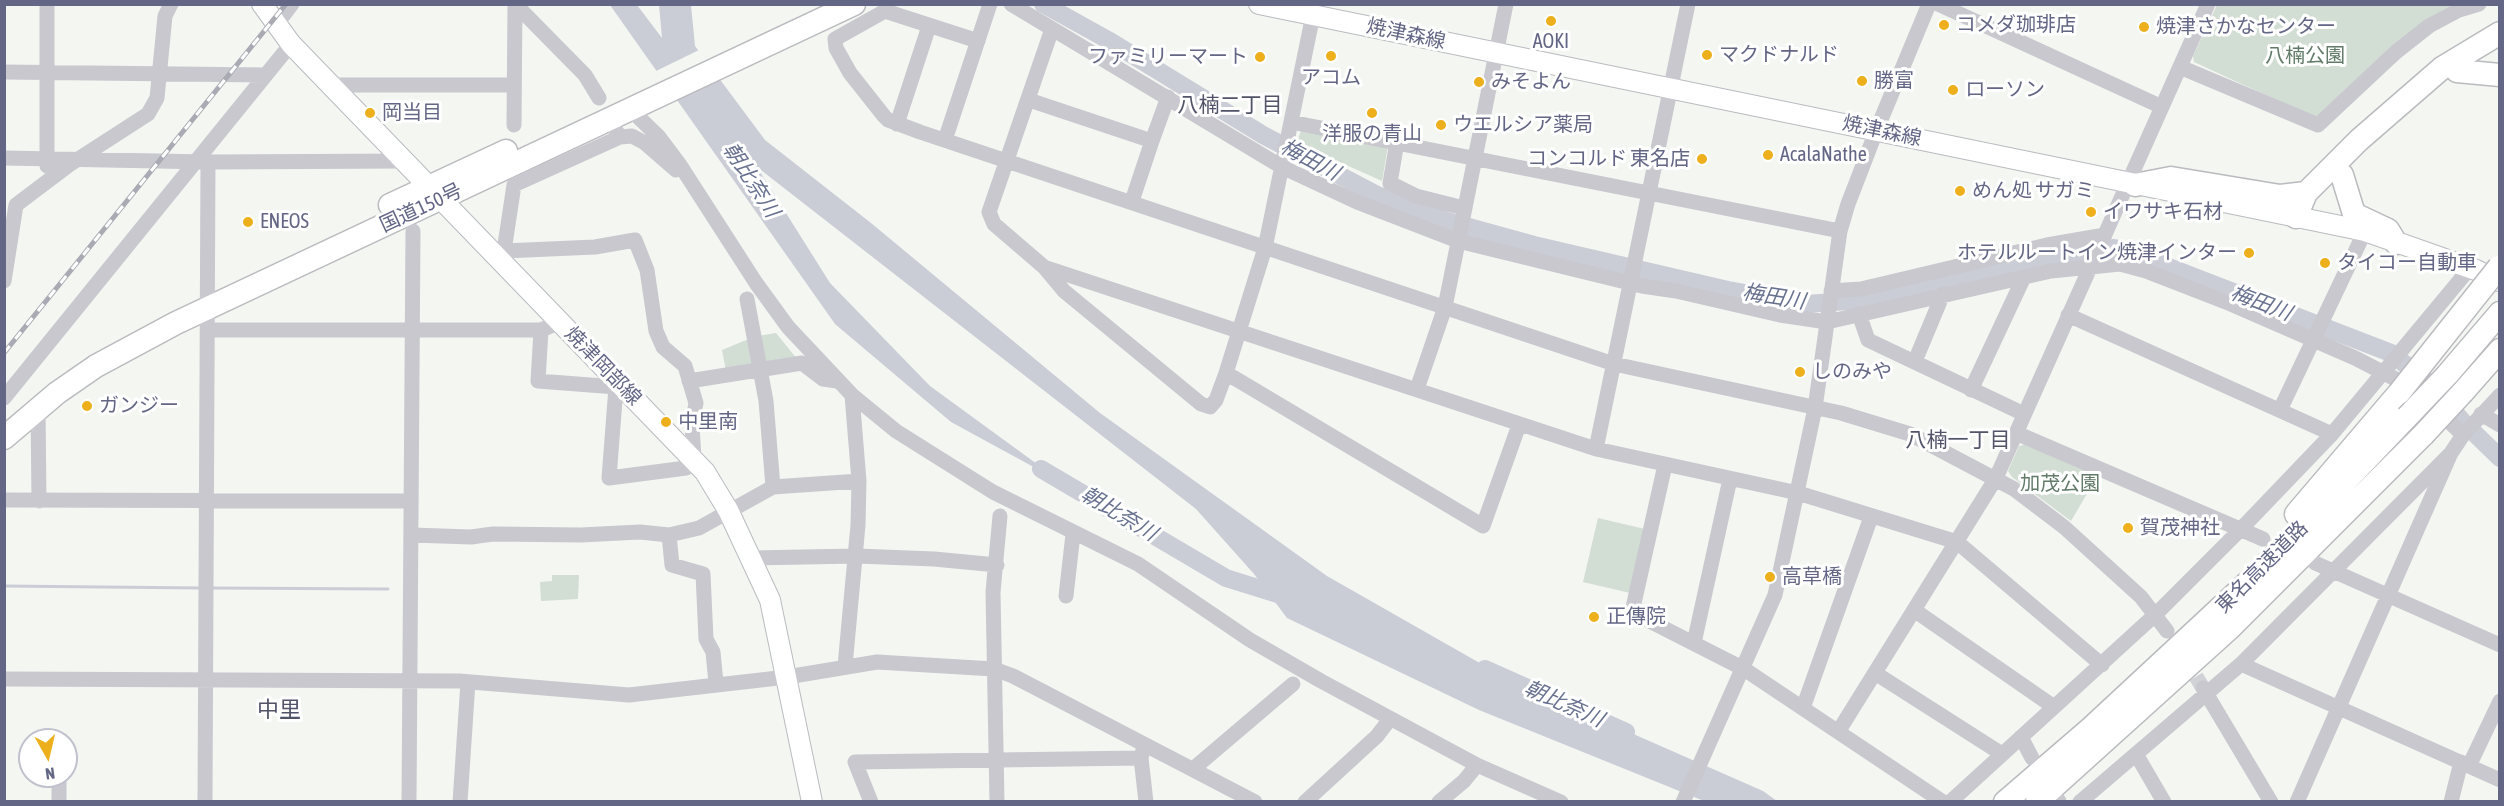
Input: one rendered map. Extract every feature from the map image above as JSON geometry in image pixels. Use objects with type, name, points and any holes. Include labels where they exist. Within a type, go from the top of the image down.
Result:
[{"type":"highway","name":"国道150号","points":[[790,26],[821,4]]},
{"type":"highway","name":"国道150号","points":[[4,418],[56,378],[112,341],[208,300],[790,26],[854,4]]},
{"type":"highway","points":[[2296,217],[2306,193],[2395,107],[2499,33]]},
{"type":"highway","points":[[2296,217],[2313,210],[2342,175],[2459,62],[2499,44]]},
{"type":"highway","points":[[2459,62],[2472,61],[2499,53]]},
{"type":"highway","points":[[2459,62],[2499,75]]},
{"type":"highway","points":[[2342,175],[2354,214],[2388,230],[2396,243]]},
{"type":"highway","points":[[2131,184],[2171,178],[2280,196],[2306,193]]},
{"type":"highway","points":[[2205,624],[2499,274]]},
{"type":"highway","name":"国道150号","points":[[4,438],[38,408],[96,366],[208,300]]},
{"type":"highway","name":"東名高速道路","points":[[2005,801],[2091,728],[2205,624],[2283,548],[2447,375],[2499,313]]},
{"type":"highway","name":"東名高速道路","points":[[2037,801],[2231,627],[2423,435],[2499,350]]},
{"type":"main road","name":"焼津岡部線","points":[[262,4],[291,44],[435,193],[501,254],[618,385],[694,459],[717,489],[770,600],[812,801]]},
{"type":"main road","name":"焼津森線","points":[[1259,4],[1877,129],[2131,184],[2365,231],[2470,268],[2499,274]]},
{"type":"street","points":[[47,4],[47,181]]},
{"type":"street","points":[[4,281],[16,205],[47,181],[148,114],[157,98],[165,16],[171,4]]},
{"type":"street","points":[[276,25],[292,4]]},
{"type":"street","points":[[945,140],[990,4]]},
{"type":"street","points":[[1011,4],[1283,164],[1357,202],[1459,238],[1632,281],[1780,315],[1827,323],[1943,294],[2024,277],[2091,265],[2120,264],[2146,271],[2314,338],[2385,371],[2411,387],[2463,435]]},
{"type":"street","points":[[1417,389],[1444,307],[1506,4]]},
{"type":"street","points":[[1596,449],[1688,4]]},
{"type":"street","points":[[1683,801],[1744,669],[1775,595],[1815,408],[1840,231],[1877,129],[1929,4]]},
{"type":"street","points":[[1938,4],[2162,107]]},
{"type":"street","points":[[1838,732],[1996,478],[2104,236],[2131,184],[2208,4]]},
{"type":"street","points":[[2180,67],[2318,125],[2396,52],[2430,26],[2459,10],[2478,4]]},
{"type":"street","points":[[514,125],[515,5]]},
{"type":"street","points":[[515,5],[585,75],[599,98]]},
{"type":"street","points":[[978,41],[885,11],[835,39],[836,48],[850,73],[884,116],[897,123],[1614,364],[1815,408],[1910,434],[1996,478],[2064,527],[2122,579],[2156,614],[2168,631]]},
{"type":"street","points":[[1053,29],[990,212],[994,224],[1044,267],[1064,291],[1201,404],[1210,407],[1216,400],[1226,373],[1265,248],[1313,15]]},
{"type":"street","points":[[897,123],[929,26]]},
{"type":"street","points":[[4,398],[203,162],[291,44]]},
{"type":"street","points":[[4,72],[266,75]]},
{"type":"street","points":[[331,85],[513,85]]},
{"type":"street","points":[[1132,201],[1168,97]]},
{"type":"street","points":[[637,100],[776,311],[801,343],[852,395],[916,446],[960,473],[1073,534],[1138,564],[1250,640],[1390,719],[1477,765],[1561,801]]},
{"type":"street","points":[[1029,100],[1152,141]]},
{"type":"street","points":[[1290,125],[1475,157],[1840,231]]},
{"type":"street","points":[[541,330],[538,381],[618,385],[609,478],[686,468],[694,459],[692,425],[696,404],[685,366],[674,353],[663,347],[656,331],[647,270],[635,240],[596,247],[501,254],[514,185],[617,132],[638,138],[691,180]]},
{"type":"street","points":[[1397,142],[1390,183],[1416,196],[1464,210]]},
{"type":"street","points":[[4,158],[84,157],[203,162],[405,161]]},
{"type":"street","points":[[203,162],[208,300],[205,801]]},
{"type":"street","points":[[410,801],[413,231]]},
{"type":"street","points":[[2280,410],[2365,231]]},
{"type":"street","points":[[1831,292],[1861,289],[2047,245],[2104,236]]},
{"type":"street","points":[[1044,267],[1596,449],[1798,493],[1871,518],[1957,542],[2102,665]]},
{"type":"street","points":[[1950,801],[2102,665],[2241,529],[2332,434],[2470,268]]},
{"type":"street","points":[[1971,390],[2024,277]]},
{"type":"street","points":[[1915,361],[1943,294]]},
{"type":"street","points":[[747,299],[761,369],[773,487]]},
{"type":"street","points":[[1859,314],[1868,340],[2024,414]]},
{"type":"street","points":[[2068,315],[2332,434]]},
{"type":"street","points":[[208,330],[541,330],[560,322]]},
{"type":"street","points":[[690,381],[802,363],[824,380],[837,381]]},
{"type":"street","points":[[1226,373],[1483,526],[1519,425]]},
{"type":"street","points":[[845,666],[857,556],[859,481],[852,395]]},
{"type":"street","points":[[2297,801],[2451,453],[2463,435],[2499,395]]},
{"type":"street","points":[[38,408],[39,501]]},
{"type":"street","points":[[2478,418],[2499,425]]},
{"type":"street","points":[[2016,433],[2262,539]]},
{"type":"street","points":[[2080,801],[2136,754],[2205,690],[2241,664],[2451,453]]},
{"type":"street","points":[[1665,465],[1632,612],[1744,669],[1943,801]]},
{"type":"street","points":[[1694,643],[1730,479]]},
{"type":"street","points":[[411,535],[471,537],[493,534],[581,535],[640,532],[669,535],[699,528],[773,487],[859,481]]},
{"type":"street","points":[[4,500],[410,501]]},
{"type":"street","points":[[996,801],[993,592],[1000,516]]},
{"type":"street","points":[[1803,708],[1871,518]]},
{"type":"street","points":[[1066,596],[1073,534]]},
{"type":"street","points":[[669,535],[672,565],[703,574],[706,639],[713,652],[716,683]]},
{"type":"street","points":[[751,558],[857,556],[934,559],[997,565]]},
{"type":"street","points":[[2315,563],[2499,645]]},
{"type":"street","points":[[1914,610],[2054,707]]},
{"type":"street","points":[[4,679],[410,680],[468,682],[629,695],[716,683],[787,677],[877,662],[994,669],[1013,676],[1143,752],[1193,769],[1255,801]]},
{"type":"street","points":[[2241,664],[2499,780]]},
{"type":"street","points":[[1875,673],[2002,754]]},
{"type":"street","points":[[460,801],[468,682]]},
{"type":"street","points":[[1193,769],[1293,684]]},
{"type":"street","points":[[2205,690],[2271,801]]},
{"type":"street","points":[[2451,801],[2465,764],[2499,702]]},
{"type":"street","points":[[1305,801],[1377,736],[1390,719]]},
{"type":"street","points":[[2021,737],[2032,758]]},
{"type":"street","points":[[871,801],[855,762],[996,760],[1143,752]]},
{"type":"street","points":[[1143,752],[1146,801]]},
{"type":"street","points":[[2136,754],[2164,801]]},
{"type":"street","points":[[1439,801],[1464,781],[1477,765]]},
{"type":"green space","name":"八楠公園","points":[[2217,5],[2458,5],[2319,116],[2313,117],[2194,62],[2193,56]]},
{"type":"green space","points":[[1302,127],[1388,146],[1382,181],[1297,143]]},
{"type":"green space","points":[[776,333],[798,360],[763,366],[758,336]]},
{"type":"green space","points":[[751,338],[756,366],[726,371],[722,350]]},
{"type":"green space","name":"加茂公園","points":[[2027,444],[2098,475],[2071,521],[2012,477],[2008,471],[2019,446]]},
{"type":"green space","points":[[1598,518],[1645,529],[1630,593],[1583,582]]},
{"type":"green space","points":[[552,575],[579,575],[578,599],[541,601],[540,582],[552,581]]},
{"type":"water","points":[[610,5],[637,5],[662,38],[659,5],[691,5],[695,46],[765,140],[871,223],[1100,413],[1327,576],[1506,678],[1763,791],[1777,801],[1704,801],[1479,710],[1287,618],[1254,574],[1196,509],[757,167],[830,283],[930,386],[1063,483],[951,422],[835,324]]},
{"type":"pier","points":[[701,49],[721,76],[673,99],[654,72]]},
{"type":"waterway","name":"梅田川","points":[[1043,4],[1108,40],[1263,135],[1377,195],[1447,221],[1534,245],[1728,290],[1807,304],[1860,300],[2062,255],[2114,248],[2127,251],[2391,353],[2431,385],[2463,422],[2500,458]]},
{"type":"waterway","name":"朝比奈川","points":[[1041,469],[1226,578],[1290,598]]},
{"type":"waterway","points":[[4,586],[201,588]]},
{"type":"waterway","points":[[210,588],[388,589]]},
{"type":"waterway","name":"朝比奈川","points":[[1485,669],[1626,732]]},
{"type":"tunnel","points":[[2184,657],[2203,688]]},
{"type":"railway","points":[[4,353],[286,4]]},
{"type":"place","name":"AOKI","points":[[1551,21]]},
{"type":"place","name":"コメダ珈琲店","points":[[1944,25]]},
{"type":"place","name":"焼津さかなセンター","points":[[2144,27]]},
{"type":"place","name":"マクドナルド","points":[[1707,55]]},
{"type":"place","name":"アコム","points":[[1331,56]]},
{"type":"place","name":"ファミリーマート","points":[[1260,57]]},
{"type":"place","name":"勝富","points":[[1862,81]]},
{"type":"place","name":"みそよん","points":[[1479,82]]},
{"type":"place","name":"ローソン","points":[[1953,90]]},
{"type":"place","name":"岡当目","points":[[370,113]]},
{"type":"place","name":"洋服の青山","points":[[1372,113]]},
{"type":"place","name":"ウエルシア薬局","points":[[1441,125]]},
{"type":"place","name":"AcalaNathe","points":[[1768,155]]},
{"type":"place","name":"コンコルド 東名店","points":[[1702,159]]},
{"type":"place","name":"めん処 サガミ","points":[[1960,191]]},
{"type":"place","name":"イワサキ石材","points":[[2091,212]]},
{"type":"place","name":"ENEOS","points":[[248,222]]},
{"type":"place","name":"ホテルルートイン焼津インター","points":[[2249,253]]},
{"type":"place","name":"タイコー自動車","points":[[2325,263]]},
{"type":"place","name":"しのみや","points":[[1800,372]]},
{"type":"place","name":"ガンジー","points":[[87,406]]},
{"type":"place","name":"中里南","points":[[666,422]]},
{"type":"place","name":"賀茂神社","points":[[2128,528]]},
{"type":"place","name":"高草橋","points":[[1770,577]]},
{"type":"place","name":"正傳院","points":[[1594,617]]},
{"type":"district","name":"八楠二丁目","points":[[1230,105]]},
{"type":"district","name":"八楠一丁目","points":[[1958,440]]},
{"type":"district","name":"中里","points":[[279,710]]}]
